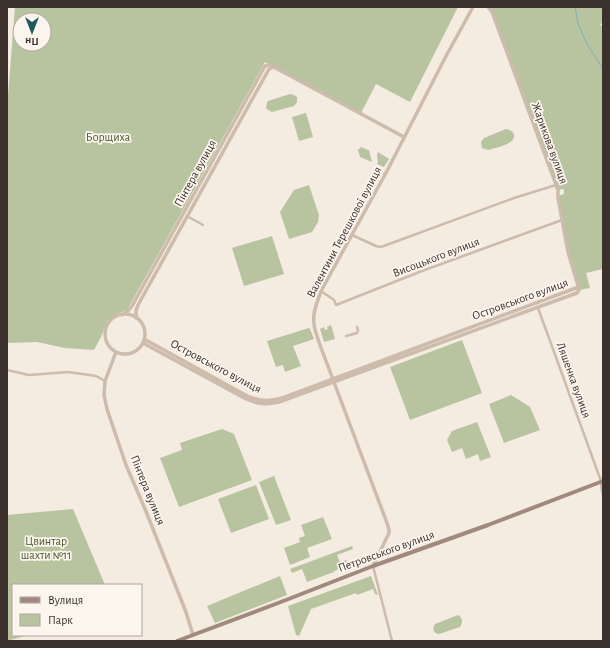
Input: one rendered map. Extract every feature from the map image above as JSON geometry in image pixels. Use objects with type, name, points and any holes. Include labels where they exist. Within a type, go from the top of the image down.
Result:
[{"type":"main road","name":"Петровського вулиця","points":[[177,641],[602,481]]},
{"type":"street","name":"Валентини Терешкової вулиця","points":[[373,566],[389,530],[320,345],[314,322],[315,310],[321,291],[387,171],[473,7]]},
{"type":"street","name":"Жарикова вулиця","points":[[488,7],[492,12],[558,190],[558,198],[568,252],[579,290]]},
{"type":"street","name":"Пінтера вулиця","points":[[122,315],[132,306],[234,126],[269,68],[274,67],[404,137]]},
{"type":"street","points":[[352,236],[381,247],[514,198],[556,185]]},
{"type":"street","name":"Пінтера вулиця","points":[[136,318],[138,306],[187,216],[199,190]]},
{"type":"street","points":[[187,216],[203,225]]},
{"type":"street","name":"Висоцького вулиця","points":[[321,291],[334,300],[336,305],[422,271],[562,220]]},
{"type":"street","name":"Островського вулиця","points":[[334,381],[576,288],[579,290]]},
{"type":"street","name":"Островського вулиця","points":[[143,341],[230,389],[255,400],[269,401],[334,381],[538,308],[577,293],[579,290]]},
{"type":"street","name":"Ляшенка вулиця","points":[[538,308],[602,481]]},
{"type":"street","points":[[131,315],[136,318],[143,326],[145,334],[143,341],[138,349],[132,352],[125,354],[116,352],[111,348],[106,339],[106,327],[110,321],[118,316],[131,315]]},
{"type":"street","points":[[346,336],[357,333],[357,326]]},
{"type":"street","name":"Пінтера вулиця","points":[[116,352],[105,381],[104,395],[107,409],[126,465],[146,509],[186,612],[191,636]]},
{"type":"street","points":[[7,370],[29,375],[68,372],[96,376],[105,381]]},
{"type":"street","points":[[602,481],[603,494]]},
{"type":"street","points":[[373,566],[392,641]]},
{"type":"street","points":[[191,636],[192,641]]},
{"type":"green space","name":"Борщиха","points":[[15,7],[458,7],[410,102],[376,84],[361,113],[265,62],[130,305],[127,310],[115,315],[107,321],[94,350],[65,348],[37,342],[7,343],[7,108],[12,45],[12,52],[52,52],[52,12],[15,12]]},
{"type":"green space","points":[[488,7],[603,7],[603,23],[600,24],[603,28],[603,269],[586,273],[590,288],[579,290],[571,262],[558,196],[564,194],[564,189],[558,190],[492,12]]},
{"type":"green space","points":[[290,94],[297,97],[297,102],[294,106],[272,112],[266,108],[268,101]]},
{"type":"green space","points":[[306,113],[313,137],[299,141],[292,117]]},
{"type":"green space","points":[[506,129],[514,134],[512,141],[488,150],[482,148],[481,142],[484,138]]},
{"type":"green space","points":[[361,147],[369,150],[372,162],[360,157],[358,150]]},
{"type":"green space","points":[[378,152],[389,159],[384,167],[377,164]]},
{"type":"green space","points":[[309,185],[319,215],[318,222],[312,232],[289,239],[280,212],[294,190]]},
{"type":"green space","points":[[272,236],[284,274],[244,286],[232,248]]},
{"type":"green space","points":[[331,325],[335,339],[324,342],[320,329],[324,327],[325,330],[328,329],[327,327]]},
{"type":"green space","points":[[309,328],[314,339],[293,346],[301,366],[285,372],[283,365],[276,367],[267,341]]},
{"type":"green space","points":[[462,340],[482,393],[410,420],[390,367]]},
{"type":"green space","points":[[511,395],[530,407],[540,430],[504,443],[489,404]]},
{"type":"green space","points":[[477,422],[491,457],[480,461],[478,454],[466,459],[462,448],[452,452],[447,440],[452,431]]},
{"type":"green space","points":[[222,429],[234,434],[252,480],[179,507],[160,458],[182,450],[180,443]]},
{"type":"green space","points":[[274,476],[291,520],[276,525],[259,482]]},
{"type":"green space","points":[[256,485],[269,519],[231,533],[218,499]]},
{"type":"green space","name":"Цвинтар шахти №11","points":[[73,509],[105,584],[12,584],[12,636],[24,636],[7,641],[7,515]]},
{"type":"green space","points":[[323,517],[332,539],[307,548],[310,557],[290,565],[284,548],[300,542],[299,538],[305,536],[301,525]]},
{"type":"green space","points":[[352,546],[353,549],[337,555],[340,562],[346,560],[348,567],[346,568],[345,567],[307,582],[302,569],[292,573],[290,569]]},
{"type":"green space","points":[[280,576],[287,595],[215,623],[207,606]]},
{"type":"green space","points":[[371,576],[378,595],[375,594],[373,589],[357,595],[356,593],[311,609],[299,636],[296,635],[288,606]]},
{"type":"green space","points":[[458,615],[462,620],[460,627],[439,634],[434,632],[433,629],[435,624]]},
{"type":"waterway","points":[[575,7],[578,24],[587,44],[603,69]]}]
